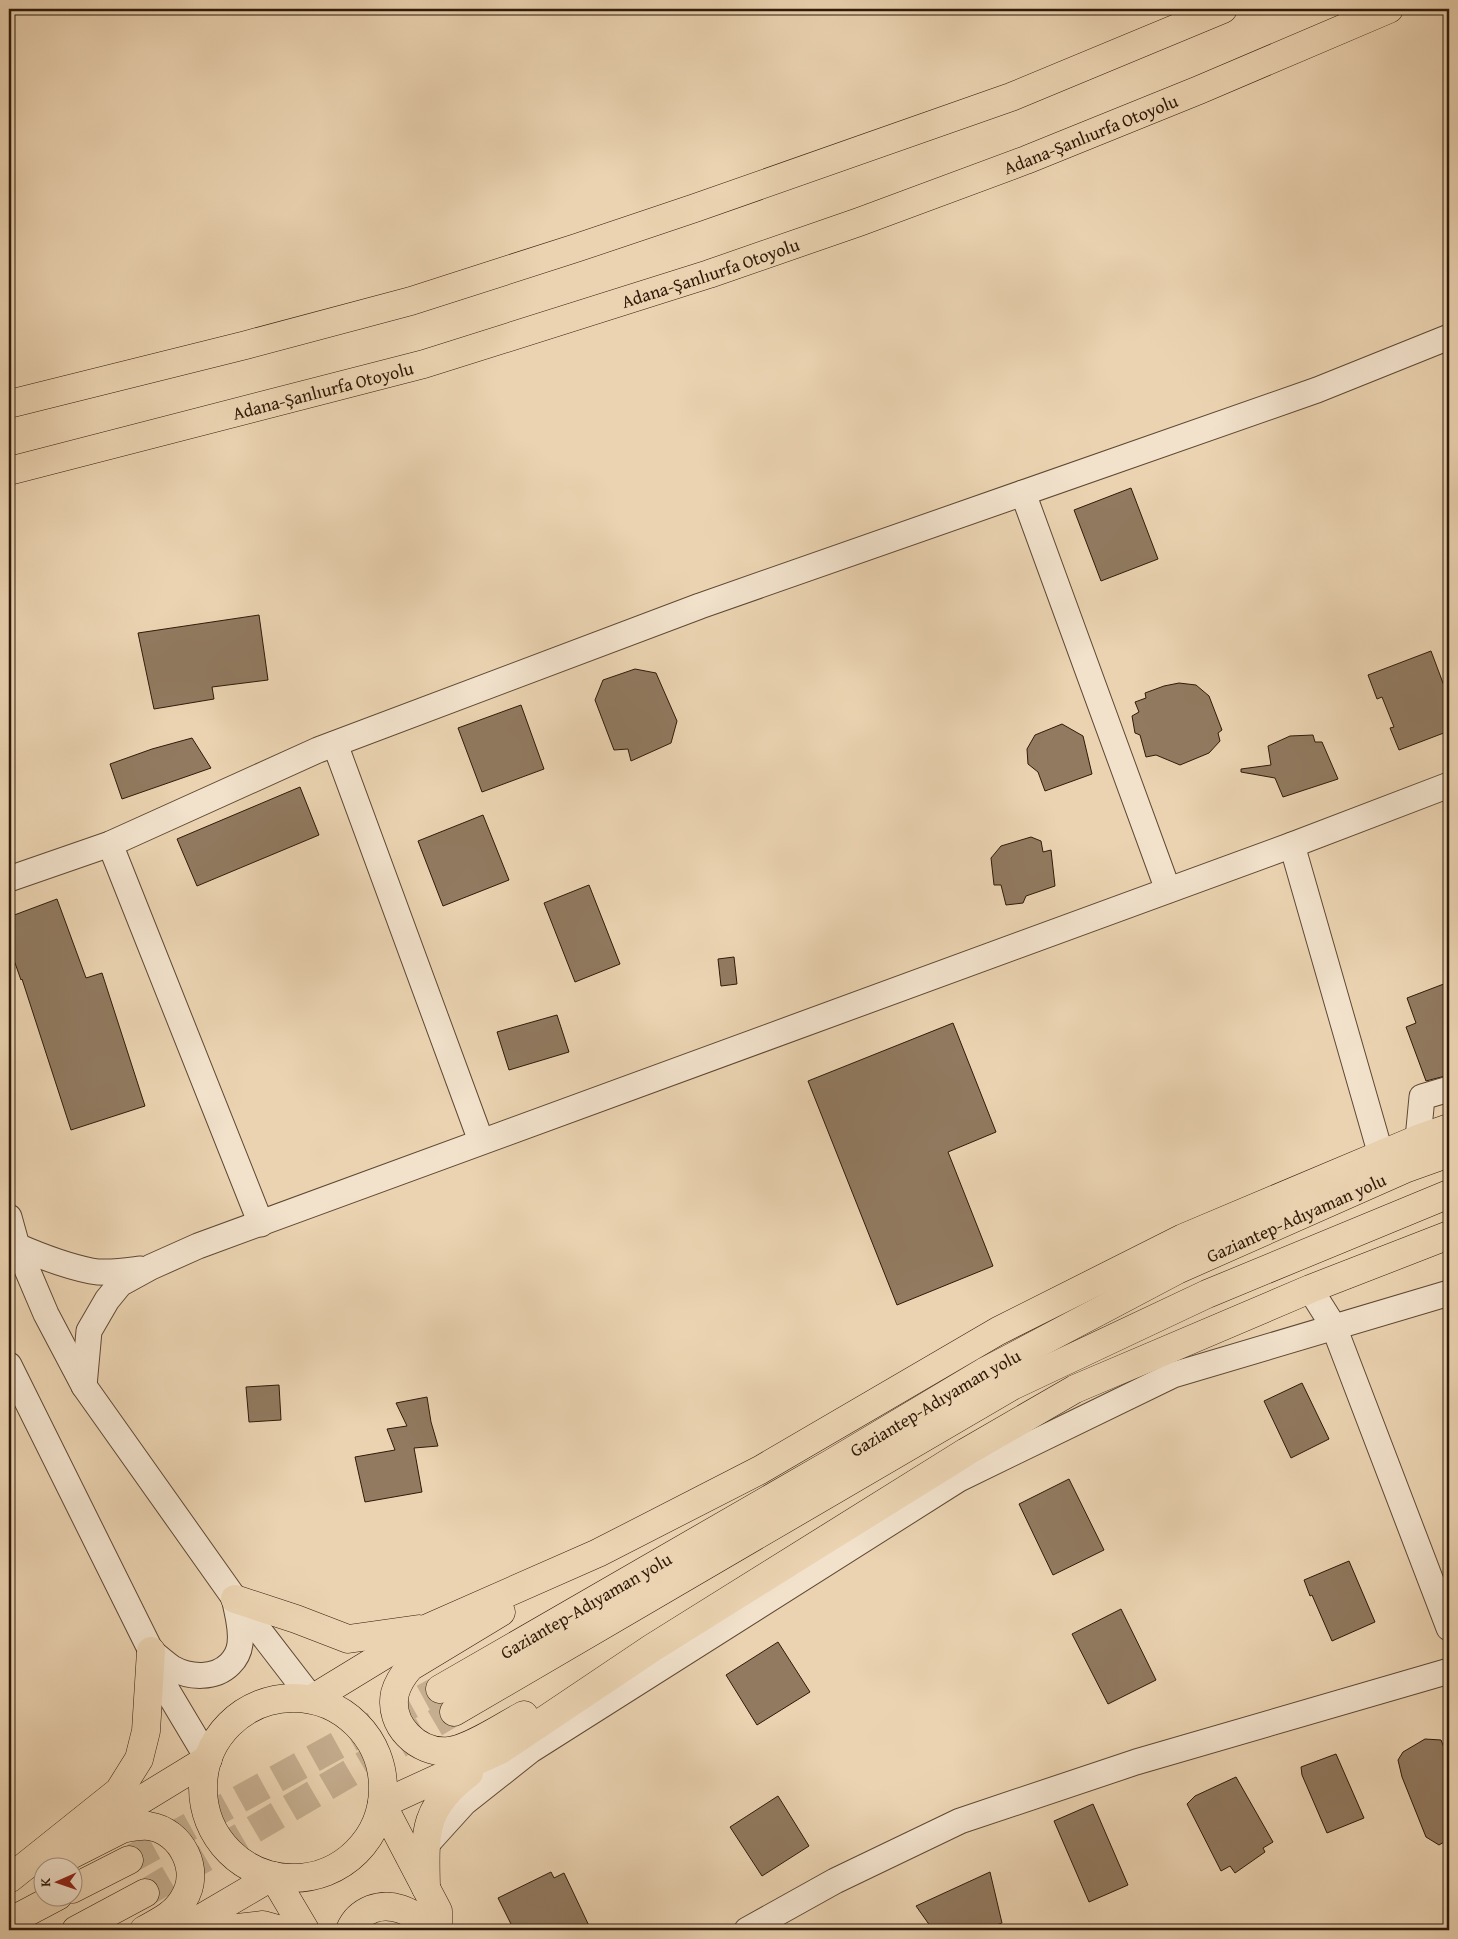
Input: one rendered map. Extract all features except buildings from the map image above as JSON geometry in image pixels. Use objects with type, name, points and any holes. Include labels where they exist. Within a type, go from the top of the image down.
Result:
[{"type":"main road","points":[[9,404],[237,348],[411,301],[557,254],[695,208],[1011,97],[1223,9]]},
{"type":"main road","name":"Adana-Şanlıurfa Otoyolu","points":[[9,471],[424,364],[709,274],[859,222],[1026,160],[1208,86],[1389,9]]},
{"type":"main road","points":[[652,1648],[463,1747],[450,1751],[435,1751],[421,1746],[400,1727],[395,1712],[395,1695],[400,1680],[410,1667],[598,1554],[760,1470],[1016,1322],[1183,1238],[1381,1154],[1449,1128]]},
{"type":"main road","name":"Gaziantep-Adıyaman yolu","points":[[440,1689],[1019,1353],[1177,1270],[1407,1168],[1449,1153]]},
{"type":"main road","name":"Gaziantep-Adıyaman yolu","points":[[454,1712],[1012,1386],[1207,1294],[1449,1194]]},
{"type":"main road","points":[[426,1888],[425,1846],[432,1814],[442,1796],[458,1781],[500,1750],[652,1648],[966,1452],[1075,1389],[1310,1289],[1449,1235]]},
{"type":"main road","points":[[312,1699],[430,1627],[598,1554]]},
{"type":"main road","points":[[235,1599],[348,1638],[430,1627]]},
{"type":"main road","points":[[9,1880],[120,1791],[140,1759],[146,1731],[151,1651]]},
{"type":"main road","points":[[290,1698],[312,1699],[330,1705],[347,1715],[361,1728],[372,1744],[382,1773],[382,1804],[377,1822],[368,1838],[356,1853],[342,1864],[326,1872],[308,1877],[291,1879],[273,1876],[255,1870],[238,1860],[224,1846],[214,1830],[207,1813],[203,1795],[204,1777],[208,1759],[217,1739],[226,1728],[249,1709],[268,1701],[290,1698]]},
{"type":"main road","points":[[382,1804],[500,1750]]},
{"type":"main road","points":[[9,1880],[208,1759]]},
{"type":"main road","points":[[350,1930],[363,1912],[382,1905],[402,1908],[437,1929],[438,1911],[382,1804]]},
{"type":"main road","points":[[69,1856],[122,1829],[135,1826],[148,1826],[162,1830],[173,1837],[182,1847],[188,1859],[189,1886],[184,1899],[176,1910],[144,1930]]},
{"type":"main road","points":[[82,1884],[129,1860]]},
{"type":"main road","points":[[9,1887],[32,1875]]},
{"type":"main road","points":[[181,1930],[273,1876]]},
{"type":"main road","points":[[273,1876],[305,1930]]},
{"type":"main road","points":[[76,1930],[145,1893]]},
{"type":"main road","points":[[9,1922],[39,1906]]},
{"type":"main road","points":[[219,1930],[263,1925],[281,1930]]},
{"type":"street","points":[[9,879],[110,844],[335,744],[700,606],[1317,390],[1449,337]]},
{"type":"street","points":[[1023,492],[1168,890]]},
{"type":"street","points":[[335,744],[481,1141]]},
{"type":"street","points":[[84,1386],[88,1331],[107,1300],[120,1284],[151,1267],[198,1246],[1292,845],[1449,785]]},
{"type":"street","points":[[110,844],[262,1224]]},
{"type":"street","points":[[1292,845],[1381,1154]]},
{"type":"street","points":[[1418,1139],[1422,1097],[1449,1088]]},
{"type":"street","points":[[9,1217],[17,1246],[46,1314],[84,1386],[235,1599],[312,1699]]},
{"type":"street","points":[[17,1246],[35,1254],[91,1271],[116,1272],[151,1267]]},
{"type":"street","points":[[1310,1289],[1334,1327],[1449,1628]]},
{"type":"street","points":[[425,1846],[464,1803],[531,1750],[959,1479],[1173,1375],[1449,1293]]},
{"type":"street","points":[[9,1365],[151,1651],[168,1692],[208,1759]]},
{"type":"street","points":[[151,1651],[173,1668],[197,1676],[211,1675],[224,1670],[234,1660],[240,1647],[241,1633],[235,1599]]},
{"type":"street","points":[[747,1930],[836,1881],[960,1821],[1136,1762],[1449,1671]]},
{"type":"tunnel","points":[[129,1860],[440,1689]]},
{"type":"tunnel","points":[[145,1893],[454,1712]]}]
